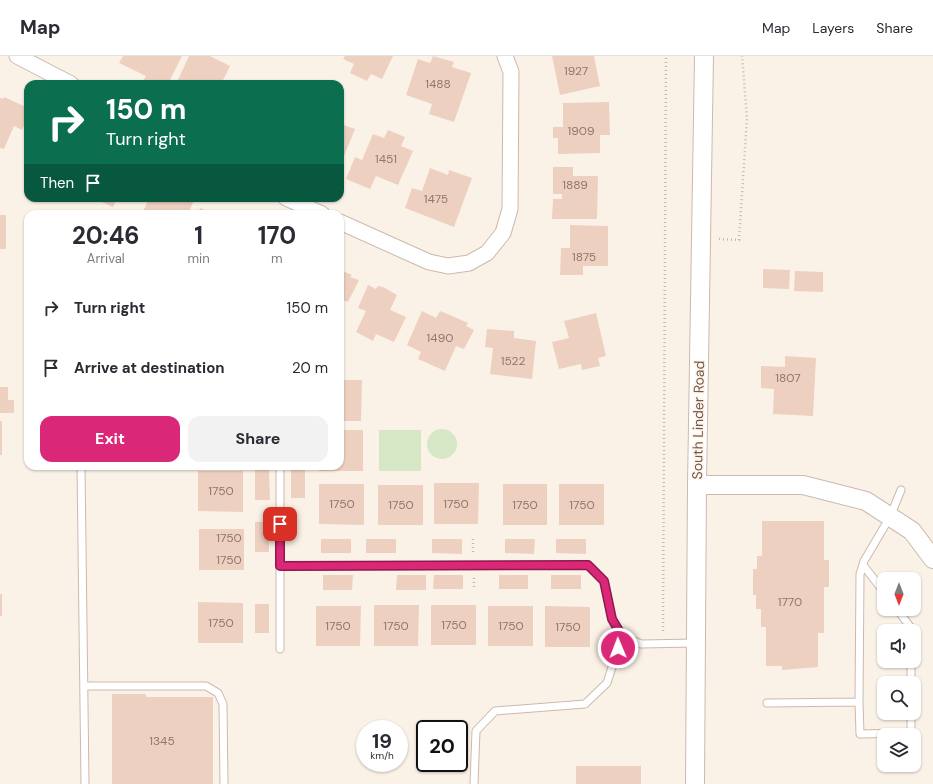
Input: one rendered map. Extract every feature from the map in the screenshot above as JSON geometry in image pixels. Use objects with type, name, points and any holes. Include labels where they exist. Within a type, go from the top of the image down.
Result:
[{"type":"street","points":[[17,56],[63,80]]},
{"type":"street","points":[[344,224],[429,262],[448,266],[469,263],[487,253],[503,233],[510,209],[511,72],[505,56]]},
{"type":"street","name":"South Linder Road","points":[[695,784],[697,485],[704,56]]},
{"type":"street","points":[[295,202],[313,210]]},
{"type":"street","points":[[697,485],[803,485],[866,501],[912,531],[933,559]]},
{"type":"lane","points":[[81,470],[85,784]]},
{"type":"lane","points":[[280,470],[280,649]]},
{"type":"lane","points":[[901,490],[890,517],[863,565],[860,576],[860,734],[911,733],[911,720]]},
{"type":"lane","points":[[280,566],[588,565],[604,581],[612,619],[622,636],[641,644],[696,643]]},
{"type":"lane","points":[[863,565],[877,583]]},
{"type":"lane","points":[[474,784],[476,731],[495,711],[585,704],[607,683],[622,636]]},
{"type":"lane","points":[[84,686],[206,686],[218,693],[223,704],[224,784]]},
{"type":"lane","points":[[767,702],[860,702]]},
{"type":"path","points":[[662,632],[666,56]]},
{"type":"path","points":[[739,240],[747,118],[742,56]]},
{"type":"green space","points":[[442,429],[453,433],[457,444],[453,455],[442,459],[431,455],[427,444],[431,433]]},
{"type":"green space","points":[[379,430],[421,430],[421,471],[379,471]]},
{"type":"building","points":[[123,56],[182,56],[170,80],[144,80],[146,76],[119,63]]},
{"type":"building","points":[[189,56],[210,56],[230,66],[223,80],[178,80]]},
{"type":"building","points":[[345,56],[393,56],[382,79],[371,74],[367,81],[350,73],[354,64],[343,59]]},
{"type":"building","points":[[433,56],[454,62],[452,67],[471,73],[454,122],[429,114],[432,104],[406,95],[418,59],[430,63]]},
{"type":"building","points":[[552,56],[594,56],[600,86],[560,95]]},
{"type":"building","points":[[4,97],[24,106],[24,125],[22,130],[14,126],[4,149],[0,148],[0,98],[3,99]]},
{"type":"building","points":[[609,102],[610,135],[600,135],[600,153],[558,154],[558,138],[553,138],[553,127],[563,127],[563,103]]},
{"type":"building","points":[[344,125],[355,129],[344,156]]},
{"type":"building","points":[[388,130],[405,137],[401,146],[413,151],[398,185],[376,176],[370,189],[346,179],[355,157],[362,160],[373,134],[384,138]]},
{"type":"building","points":[[553,167],[573,167],[573,176],[598,176],[597,219],[552,219],[553,199],[562,199],[562,194],[553,194]]},
{"type":"building","points":[[430,168],[448,175],[449,170],[472,178],[454,227],[405,208],[412,188],[422,191]]},
{"type":"building","points":[[102,202],[115,202],[113,207]]},
{"type":"building","points":[[147,202],[193,202],[190,210],[144,210]]},
{"type":"building","points":[[0,215],[6,215],[6,249],[0,249]]},
{"type":"building","points":[[570,225],[608,226],[608,266],[583,266],[583,275],[560,275],[561,248],[570,248]]},
{"type":"building","points":[[763,269],[790,270],[789,289],[763,288]]},
{"type":"building","points":[[795,271],[823,272],[823,292],[794,291]]},
{"type":"building","points":[[344,272],[352,275],[350,277],[359,280],[348,302],[344,300]]},
{"type":"building","points":[[368,285],[376,289],[378,286],[383,287],[397,295],[390,310],[406,317],[394,342],[376,334],[373,341],[356,332],[366,311],[358,308]]},
{"type":"building","points":[[422,311],[436,318],[440,311],[468,323],[466,326],[474,330],[464,349],[456,346],[445,371],[418,359],[421,352],[407,345]]},
{"type":"building","points":[[596,313],[606,356],[598,358],[600,366],[582,370],[581,364],[559,369],[552,342],[569,338],[564,321]]},
{"type":"building","points":[[487,329],[514,331],[514,338],[536,341],[532,379],[490,374],[493,348],[485,347]]},
{"type":"building","points":[[785,356],[816,358],[813,416],[773,414],[774,389],[761,388],[761,366],[785,367]]},
{"type":"building","points":[[344,380],[362,380],[361,421],[344,421]]},
{"type":"building","points":[[0,387],[8,387],[8,400],[14,400],[14,413],[0,413]]},
{"type":"building","points":[[0,421],[2,421],[2,455],[0,455]]},
{"type":"building","points":[[344,430],[363,430],[363,471],[319,471],[344,470]]},
{"type":"building","points":[[255,470],[269,470],[270,500],[255,500]]},
{"type":"building","points":[[291,470],[305,470],[305,498],[291,498]]},
{"type":"building","points":[[198,471],[243,471],[243,512],[198,511]]},
{"type":"building","points":[[434,483],[479,483],[478,524],[434,524]]},
{"type":"building","points":[[319,484],[364,484],[364,525],[319,524]]},
{"type":"building","points":[[503,484],[547,484],[547,525],[503,525]]},
{"type":"building","points":[[559,484],[604,484],[604,525],[559,525]]},
{"type":"building","points":[[378,485],[423,485],[423,525],[378,525]]},
{"type":"building","points":[[762,521],[824,521],[824,560],[829,560],[829,587],[824,587],[824,633],[818,633],[818,667],[782,670],[782,666],[766,666],[766,627],[761,627],[761,609],[756,609],[756,595],[753,595],[753,569],[757,569],[757,556],[762,556]]},
{"type":"building","points":[[255,522],[269,522],[269,552],[255,552]]},
{"type":"building","points":[[199,529],[244,529],[244,570],[199,570]]},
{"type":"building","points":[[321,539],[351,539],[351,553],[321,553]]},
{"type":"building","points":[[366,539],[396,539],[396,553],[366,553]]},
{"type":"building","points":[[432,539],[462,539],[462,554],[432,553]]},
{"type":"building","points":[[505,539],[535,539],[534,554],[505,553]]},
{"type":"building","points":[[556,539],[586,539],[586,554],[556,553]]},
{"type":"building","points":[[323,575],[353,575],[352,590],[323,590]]},
{"type":"building","points":[[397,575],[426,575],[426,590],[396,590]]},
{"type":"building","points":[[434,575],[463,575],[463,589],[433,589]]},
{"type":"building","points":[[499,575],[528,575],[528,589],[499,589]]},
{"type":"building","points":[[551,575],[581,575],[581,589],[551,589]]},
{"type":"building","points":[[0,594],[2,594],[2,616],[0,616]]},
{"type":"building","points":[[198,602],[243,603],[243,643],[198,643]]},
{"type":"building","points":[[255,604],[269,604],[269,633],[255,633]]},
{"type":"building","points":[[374,605],[419,605],[418,646],[374,646]]},
{"type":"building","points":[[431,605],[476,605],[476,645],[431,645]]},
{"type":"building","points":[[316,606],[361,606],[360,646],[316,646]]},
{"type":"building","points":[[488,606],[533,606],[533,646],[488,646]]},
{"type":"building","points":[[545,606],[590,607],[590,647],[545,647]]},
{"type":"building","points":[[112,694],[146,694],[146,697],[213,697],[213,784],[112,784]]},
{"type":"building","points":[[576,766],[641,766],[641,784],[576,784]]},
{"type":"route","points":[[280,524],[280,566],[588,565],[604,581],[612,619],[622,636],[618,648]]}]
